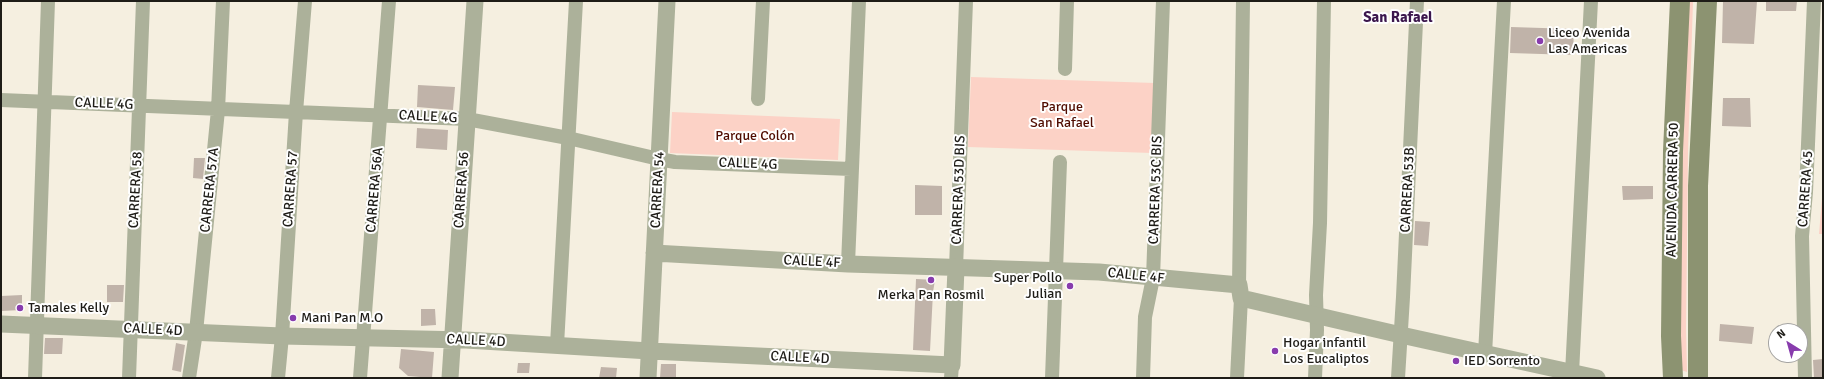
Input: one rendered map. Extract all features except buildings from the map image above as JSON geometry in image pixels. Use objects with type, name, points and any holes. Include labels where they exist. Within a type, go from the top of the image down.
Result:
[{"type":"main road","name":"AVENIDA CARRERA 50","points":[[1673,378],[1671,336],[1673,151],[1680,1]]},
{"type":"main road","name":"AVENIDA CARRERA 50","points":[[1698,378],[1698,186],[1707,1]]},
{"type":"street","points":[[35,378],[48,1]]},
{"type":"street","name":"CARRERA 58","points":[[128,378],[143,1]]},
{"type":"street","name":"CARRERA 57A","points":[[189,378],[196,332],[218,110],[223,1]]},
{"type":"street","name":"CARRERA 57","points":[[278,378],[305,1]]},
{"type":"street","name":"CARRERA 56A","points":[[360,378],[389,1]]},
{"type":"street","name":"CARRERA 56","points":[[450,378],[475,1]]},
{"type":"street","points":[[557,345],[576,1]]},
{"type":"street","name":"CARRERA 54","points":[[648,378],[667,1]]},
{"type":"street","points":[[758,98],[762,1]]},
{"type":"street","points":[[848,264],[859,1]]},
{"type":"street","name":"CARRERA 53D BIS","points":[[951,371],[966,1]]},
{"type":"street","points":[[1065,69],[1067,1]]},
{"type":"street","name":"CARRERA 53C BIS","points":[[1143,378],[1145,317],[1153,278],[1163,1]]},
{"type":"street","points":[[1237,378],[1240,292],[1244,1]]},
{"type":"street","points":[[1315,378],[1324,1]]},
{"type":"street","name":"CARRERA 53B","points":[[1398,378],[1417,1]]},
{"type":"street","points":[[1485,354],[1504,1]]},
{"type":"street","points":[[1572,373],[1591,1]]},
{"type":"street","name":"CARRERA 45","points":[[1805,378],[1802,236],[1807,177],[1814,1]]},
{"type":"street","name":"CALLE 4G","points":[[1,100],[467,119],[568,138],[675,162],[851,169]]},
{"type":"street","points":[[1052,378],[1060,162]]},
{"type":"street","name":"CALLE 4F","points":[[654,253],[848,264],[1128,274],[1240,292],[1317,316],[1597,378]]},
{"type":"street","name":"CALLE 4D","points":[[1,324],[282,336],[363,337],[557,345],[951,371]]},
{"type":"green space","points":[[1685,2],[1693,2],[1688,152],[1687,372],[1678,369]]},
{"type":"green space","name":"Parque San Rafael","points":[[971,77],[1155,83],[1152,153],[968,147]]},
{"type":"green space","name":"Parque Colón","points":[[672,112],[840,119],[838,160],[670,153]]},
{"type":"green space","points":[[1823,186],[1823,234],[1819,234]]},
{"type":"place","name":"Liceo Avenida Las Americas","points":[[1540,41]]},
{"type":"place","name":"Merka Pan Rosmil","points":[[931,280]]},
{"type":"place","name":"Super Pollo Julian","points":[[1070,286]]},
{"type":"place","name":"Tamales Kelly","points":[[20,308]]},
{"type":"place","name":"Mani Pan M.O","points":[[293,318]]},
{"type":"place","name":"Hogar infantil Los Eucaliptos","points":[[1275,351]]},
{"type":"place","name":"IED Sorrento","points":[[1456,361]]},
{"type":"district","name":"San Rafael","points":[[1398,18]]}]
